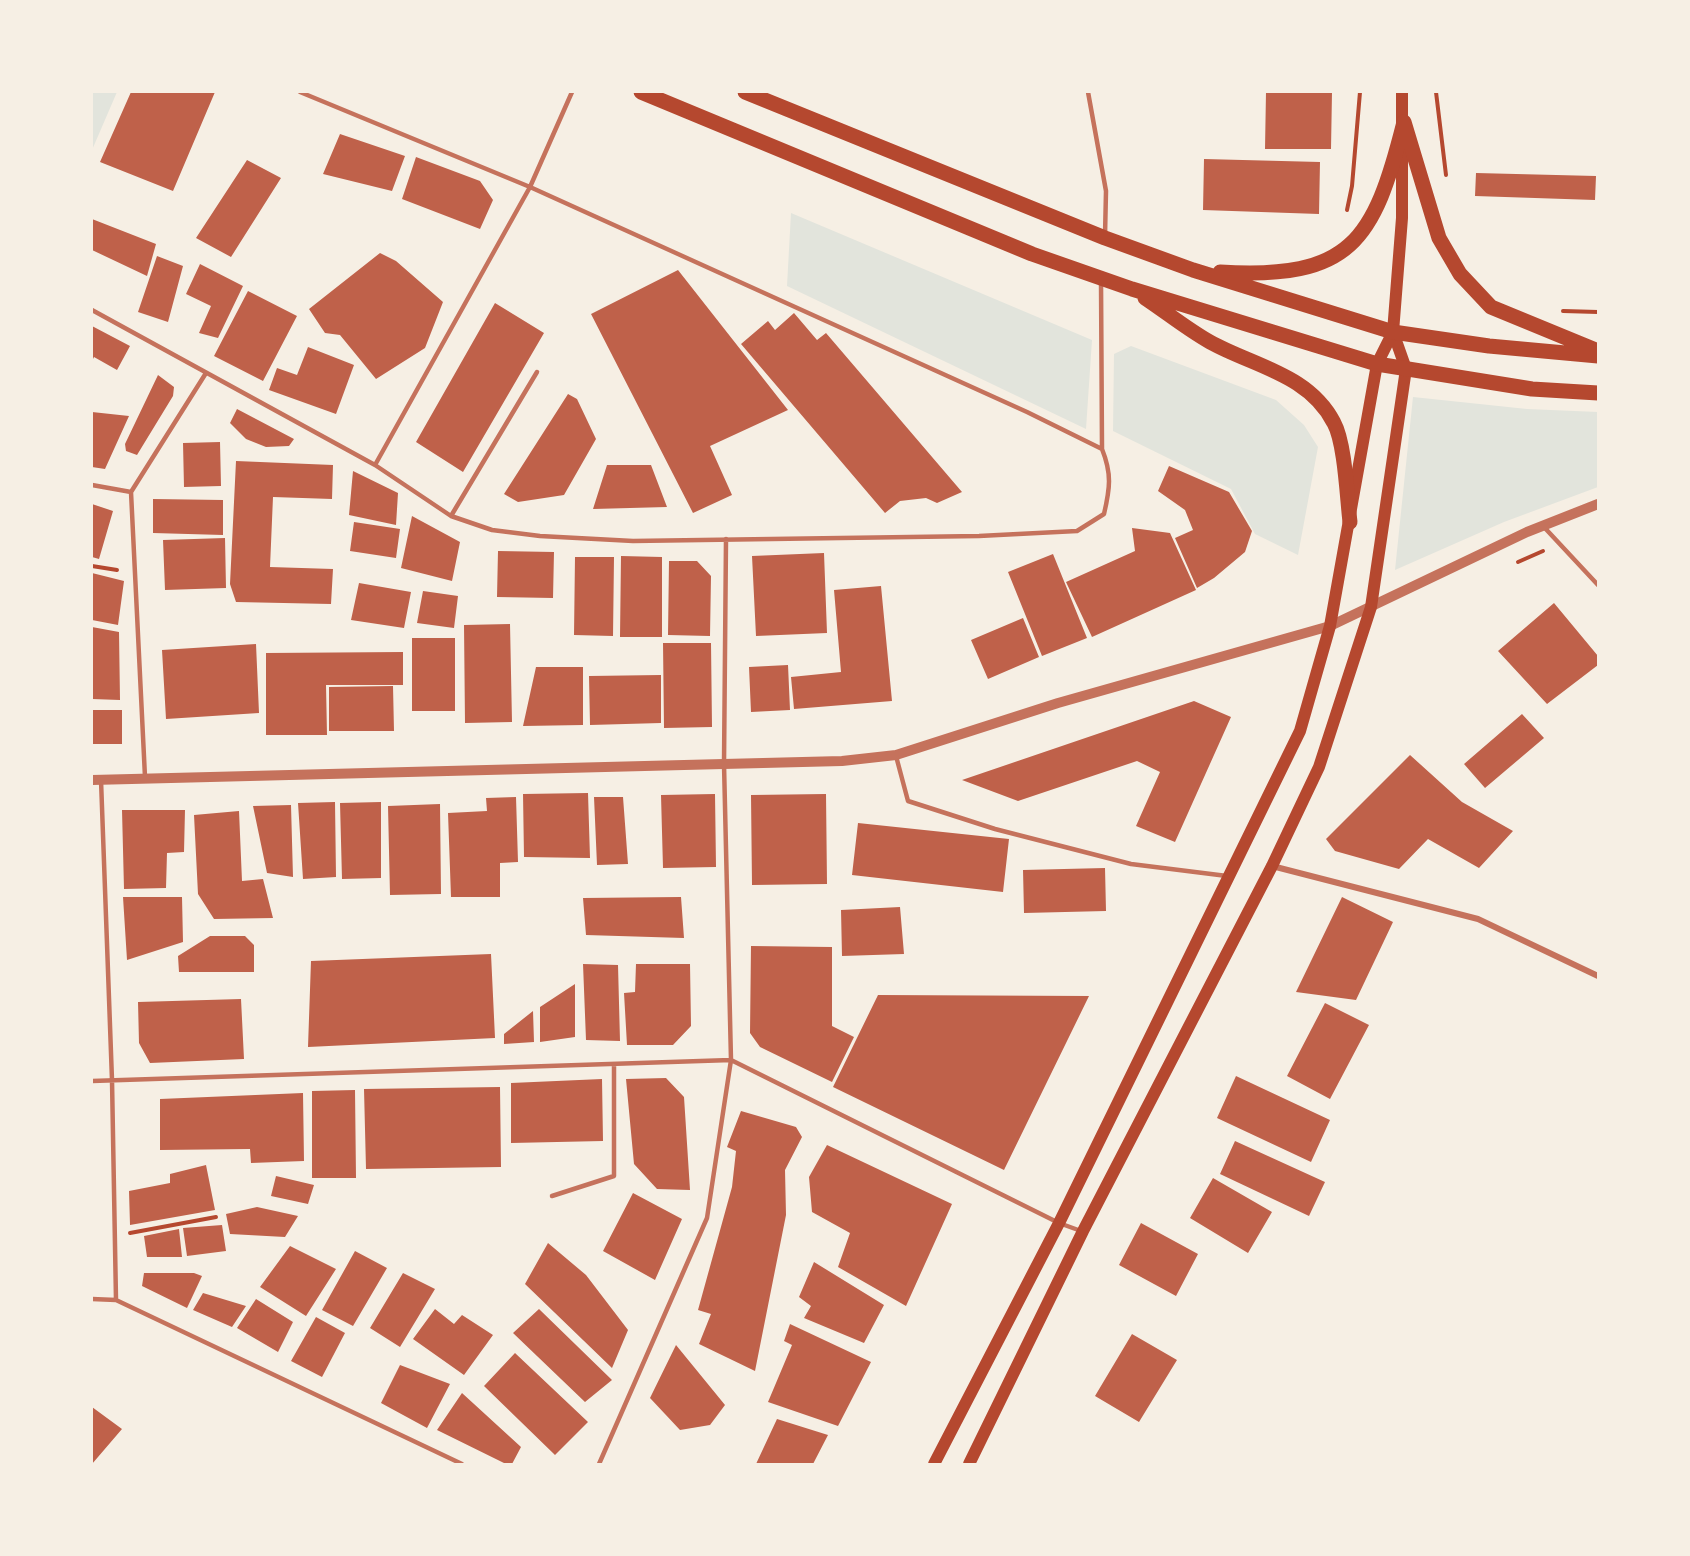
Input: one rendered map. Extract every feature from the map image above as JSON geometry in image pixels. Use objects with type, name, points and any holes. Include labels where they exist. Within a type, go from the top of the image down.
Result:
[{"type":"main road","points":[[641,92],[1032,254],[1132,289],[1377,364],[1532,389],[1599,393]]},
{"type":"main road","points":[[745,92],[1105,238],[1193,270],[1393,332],[1489,346],[1599,356]]},
{"type":"main road","points":[[934,1464],[1059,1223],[1300,731],[1330,626],[1377,364],[1393,332],[1402,218],[1404,122],[1402,92]]},
{"type":"main road","points":[[1193,270],[1255,274],[1283,272],[1330,260],[1342,252],[1371,219],[1394,161],[1404,122]]},
{"type":"main road","points":[[1404,122],[1439,238],[1460,274],[1491,307],[1599,351]]},
{"type":"main road","points":[[1132,289],[1210,342],[1280,372],[1309,391],[1323,405],[1335,424],[1340,440],[1350,522]]},
{"type":"main road","points":[[969,1464],[1083,1231],[1272,866],[1318,767],[1371,608],[1406,369],[1393,332]]},
{"type":"street","points":[[96,780],[843,761],[896,755],[1058,703],[1330,626],[1543,526],[1599,504]]},
{"type":"street","points":[[1272,866],[1478,919],[1599,976]]},
{"type":"lane","points":[[300,92],[530,187],[1016,407],[1102,449]]},
{"type":"lane","points":[[375,465],[530,187],[572,92]]},
{"type":"lane","points":[[1088,92],[1106,190],[1105,238]]},
{"type":"lane","points":[[92,310],[375,465],[451,516],[492,530],[540,536],[633,541],[979,536],[1077,531],[1104,514],[1109,492],[1110,469],[1102,449],[1101,279]]},
{"type":"lane","points":[[451,516],[537,372]]},
{"type":"lane","points":[[145,777],[133,573],[131,492],[206,373]]},
{"type":"lane","points":[[92,485],[131,492]]},
{"type":"lane","points":[[1543,526],[1599,585]]},
{"type":"lane","points":[[600,1464],[707,1218],[731,1060],[724,764],[726,539]]},
{"type":"lane","points":[[896,755],[908,801],[995,829],[1131,864],[1227,876]]},
{"type":"lane","points":[[96,780],[112,1080],[116,1300]]},
{"type":"lane","points":[[92,1081],[614,1066],[731,1060],[1059,1223],[1083,1231]]},
{"type":"lane","points":[[552,1196],[614,1176],[614,1066]]},
{"type":"lane","points":[[92,1299],[116,1300],[462,1464]]},
{"type":"path","points":[[1346,216],[1352,186],[1360,92]]},
{"type":"path","points":[[1436,92],[1447,186]]},
{"type":"path","points":[[1554,310],[1599,312]]},
{"type":"path","points":[[92,566],[133,573]]},
{"type":"path","points":[[115,1236],[216,1217]]},
{"type":"shaded area","points":[[92,92],[117,92],[92,150]]},
{"type":"shaded area","points":[[791,213],[1092,340],[1086,429],[787,286]]},
{"type":"shaded area","points":[[1131,346],[1276,400],[1304,425],[1318,447],[1298,555],[1255,534],[1231,489],[1113,431],[1114,354]]},
{"type":"shaded area","points":[[1413,397],[1527,409],[1598,412],[1598,487],[1504,522],[1395,570]]},
{"type":"building","points":[[131,92],[215,92],[173,191],[100,162]]},
{"type":"building","points":[[1266,92],[1332,92],[1331,149],[1265,149]]},
{"type":"building","points":[[340,134],[405,156],[392,191],[323,174]]},
{"type":"building","points":[[416,157],[480,181],[493,200],[480,229],[402,199]]},
{"type":"building","points":[[1204,159],[1320,162],[1319,214],[1203,210]]},
{"type":"building","points":[[247,160],[281,178],[231,257],[196,238]]},
{"type":"building","points":[[1476,173],[1596,176],[1595,200],[1475,196]]},
{"type":"building","points":[[92,219],[156,244],[147,276],[92,250]]},
{"type":"building","points":[[380,253],[396,261],[443,302],[425,348],[376,379],[340,335],[325,333],[309,309]]},
{"type":"building","points":[[157,256],[183,266],[168,322],[138,312]]},
{"type":"building","points":[[200,264],[243,286],[218,338],[199,333],[211,306],[186,294]]},
{"type":"building","points":[[678,270],[788,410],[710,446],[732,495],[693,513],[591,314]]},
{"type":"building","points":[[248,291],[297,316],[263,381],[214,356]]},
{"type":"building","points":[[495,303],[544,333],[463,472],[416,442]]},
{"type":"building","points":[[794,313],[817,340],[826,333],[962,492],[937,503],[926,498],[900,501],[885,513],[741,344],[768,321],[775,330]]},
{"type":"building","points":[[92,326],[130,346],[117,370],[94,357],[92,361]]},
{"type":"building","points":[[308,347],[354,365],[336,414],[269,390],[277,368],[297,375]]},
{"type":"building","points":[[158,375],[174,387],[173,396],[137,455],[126,451],[125,444]]},
{"type":"building","points":[[568,394],[577,399],[596,439],[564,495],[518,502],[504,494]]},
{"type":"building","points":[[237,409],[294,439],[289,446],[266,447],[246,439],[230,423]]},
{"type":"building","points":[[92,412],[129,416],[105,469],[92,467]]},
{"type":"building","points":[[220,442],[221,486],[184,487],[183,443]]},
{"type":"building","points":[[236,461],[333,465],[332,499],[273,497],[270,567],[333,569],[331,604],[236,602],[230,584]]},
{"type":"building","points":[[607,465],[651,465],[667,507],[593,509]]},
{"type":"building","points":[[1169,466],[1229,492],[1252,531],[1245,552],[1214,578],[1197,588],[1175,538],[1193,530],[1185,510],[1158,491]]},
{"type":"building","points":[[353,471],[398,493],[396,525],[349,515]]},
{"type":"building","points":[[153,499],[223,500],[223,535],[153,533]]},
{"type":"building","points":[[92,504],[113,511],[99,559],[92,557]]},
{"type":"building","points":[[412,516],[460,542],[452,581],[401,568]]},
{"type":"building","points":[[354,522],[400,529],[396,558],[350,551]]},
{"type":"building","points":[[1132,528],[1170,533],[1196,590],[1092,637],[1066,582],[1135,551]]},
{"type":"building","points":[[225,538],[226,588],[165,590],[163,540]]},
{"type":"building","points":[[498,551],[554,552],[553,598],[497,597]]},
{"type":"building","points":[[824,553],[827,633],[756,636],[752,556]]},
{"type":"building","points":[[1053,554],[1087,638],[1042,656],[1008,572]]},
{"type":"building","points":[[621,556],[662,557],[662,637],[620,637]]},
{"type":"building","points":[[575,557],[614,557],[613,636],[574,635]]},
{"type":"building","points":[[669,561],[697,561],[711,576],[710,636],[668,635]]},
{"type":"building","points":[[92,573],[124,581],[118,625],[92,620]]},
{"type":"building","points":[[359,583],[411,592],[404,628],[351,620]]},
{"type":"building","points":[[881,586],[892,701],[794,709],[791,677],[841,672],[834,590]]},
{"type":"building","points":[[423,591],[458,596],[454,628],[417,623]]},
{"type":"building","points":[[1554,603],[1598,656],[1598,665],[1547,704],[1498,651]]},
{"type":"building","points":[[1023,618],[1039,657],[988,679],[971,640]]},
{"type":"building","points":[[510,624],[512,722],[465,723],[464,625]]},
{"type":"building","points":[[92,627],[119,632],[120,700],[92,699]]},
{"type":"building","points":[[412,638],[455,638],[455,711],[412,711]]},
{"type":"building","points":[[663,643],[711,643],[712,727],[664,728]]},
{"type":"building","points":[[256,644],[259,713],[166,719],[162,650]]},
{"type":"building","points":[[403,652],[403,685],[326,685],[327,735],[266,735],[266,653]]},
{"type":"building","points":[[788,665],[790,710],[751,712],[749,667]]},
{"type":"building","points":[[536,667],[583,667],[583,725],[523,726]]},
{"type":"building","points":[[661,675],[661,723],[590,725],[589,676]]},
{"type":"building","points":[[393,686],[394,731],[329,731],[329,687]]},
{"type":"building","points":[[1194,701],[1231,717],[1175,842],[1136,826],[1160,772],[1137,761],[1018,801],[962,780]]},
{"type":"building","points":[[92,710],[122,710],[122,744],[92,744]]},
{"type":"building","points":[[1522,714],[1544,738],[1485,788],[1464,764]]},
{"type":"building","points":[[1410,755],[1462,802],[1513,831],[1479,868],[1428,839],[1399,869],[1335,851],[1326,839]]},
{"type":"building","points":[[588,793],[590,858],[524,857],[523,794]]},
{"type":"building","points":[[715,794],[716,867],[663,868],[661,795]]},
{"type":"building","points":[[826,794],[827,884],[752,885],[751,795]]},
{"type":"building","points":[[516,797],[518,862],[500,863],[500,897],[451,897],[448,813],[487,811],[486,798]]},
{"type":"building","points":[[594,797],[623,797],[628,864],[597,865]]},
{"type":"building","points":[[335,802],[336,877],[303,879],[298,803]]},
{"type":"building","points":[[381,802],[381,878],[342,879],[340,803]]},
{"type":"building","points":[[440,804],[441,894],[390,895],[388,806]]},
{"type":"building","points":[[291,805],[293,877],[267,873],[253,806]]},
{"type":"building","points":[[122,810],[185,810],[184,852],[167,853],[166,888],[124,889]]},
{"type":"building","points":[[239,811],[242,881],[263,879],[273,918],[214,919],[198,894],[194,815]]},
{"type":"building","points":[[858,823],[1009,839],[1003,892],[852,875]]},
{"type":"building","points":[[1105,868],[1106,911],[1024,913],[1023,870]]},
{"type":"building","points":[[123,897],[182,897],[183,942],[127,960]]},
{"type":"building","points":[[681,897],[684,938],[586,935],[583,898]]},
{"type":"building","points":[[1342,897],[1393,922],[1356,1000],[1296,992]]},
{"type":"building","points":[[900,907],[904,954],[842,956],[841,910]]},
{"type":"building","points":[[210,936],[245,936],[254,945],[254,972],[179,972],[178,956]]},
{"type":"building","points":[[751,946],[832,947],[832,1026],[854,1037],[832,1082],[760,1047],[750,1033]]},
{"type":"building","points":[[491,954],[495,1038],[308,1047],[311,961]]},
{"type":"building","points":[[583,964],[618,965],[620,1041],[586,1040]]},
{"type":"building","points":[[636,964],[690,964],[691,1026],[673,1045],[627,1045],[624,993],[635,992]]},
{"type":"building","points":[[575,984],[575,1037],[540,1042],[540,1007]]},
{"type":"building","points":[[878,995],[1089,996],[1004,1170],[833,1087]]},
{"type":"building","points":[[241,999],[244,1059],[150,1063],[139,1043],[138,1002]]},
{"type":"building","points":[[1325,1003],[1369,1025],[1330,1099],[1287,1076]]},
{"type":"building","points":[[533,1011],[534,1042],[504,1044],[504,1034]]},
{"type":"building","points":[[1236,1076],[1330,1120],[1311,1162],[1217,1118]]},
{"type":"building","points":[[666,1078],[684,1097],[690,1190],[657,1189],[634,1164],[626,1079]]},
{"type":"building","points":[[602,1079],[603,1141],[511,1143],[511,1083]]},
{"type":"building","points":[[500,1087],[501,1167],[366,1169],[364,1089]]},
{"type":"building","points":[[355,1090],[356,1178],[312,1178],[312,1091]]},
{"type":"building","points":[[303,1093],[304,1161],[251,1163],[250,1149],[160,1150],[160,1099]]},
{"type":"building","points":[[741,1111],[796,1127],[802,1137],[785,1170],[786,1215],[755,1371],[699,1344],[711,1314],[698,1310],[732,1187],[736,1151],[727,1147]]},
{"type":"building","points":[[1235,1141],[1325,1182],[1309,1216],[1220,1174]]},
{"type":"building","points":[[827,1145],[952,1204],[906,1306],[838,1267],[850,1233],[812,1212],[809,1177]]},
{"type":"building","points":[[206,1165],[215,1210],[130,1225],[129,1191],[170,1183],[170,1174]]},
{"type":"building","points":[[276,1176],[314,1185],[308,1204],[271,1196]]},
{"type":"building","points":[[1213,1178],[1272,1212],[1248,1253],[1190,1218]]},
{"type":"building","points":[[633,1193],[682,1219],[655,1280],[603,1251]]},
{"type":"building","points":[[257,1207],[298,1216],[285,1237],[230,1234],[226,1214]]},
{"type":"building","points":[[1141,1223],[1198,1254],[1176,1296],[1119,1265]]},
{"type":"building","points":[[222,1225],[226,1251],[187,1256],[183,1228]]},
{"type":"building","points":[[179,1229],[182,1257],[147,1257],[144,1236]]},
{"type":"building","points":[[548,1243],[586,1275],[628,1330],[612,1368],[525,1284]]},
{"type":"building","points":[[290,1246],[336,1269],[306,1316],[260,1287]]},
{"type":"building","points":[[355,1251],[387,1268],[353,1326],[322,1310]]},
{"type":"building","points":[[814,1262],[884,1305],[864,1343],[804,1318],[811,1306],[799,1297]]},
{"type":"building","points":[[144,1273],[194,1273],[202,1276],[187,1308],[142,1286]]},
{"type":"building","points":[[403,1273],[435,1289],[400,1347],[370,1328]]},
{"type":"building","points":[[203,1293],[246,1306],[232,1327],[193,1310]]},
{"type":"building","points":[[256,1299],[293,1322],[278,1352],[237,1328]]},
{"type":"building","points":[[435,1309],[454,1324],[462,1315],[493,1335],[464,1375],[413,1339]]},
{"type":"building","points":[[539,1309],[612,1380],[585,1402],[513,1333]]},
{"type":"building","points":[[316,1317],[345,1333],[322,1377],[291,1361]]},
{"type":"building","points":[[790,1324],[871,1362],[838,1426],[768,1402],[792,1345],[784,1341]]},
{"type":"building","points":[[1132,1334],[1177,1360],[1139,1422],[1095,1396]]},
{"type":"building","points":[[676,1345],[725,1405],[710,1425],[680,1430],[650,1398]]},
{"type":"building","points":[[515,1353],[588,1422],[555,1455],[484,1386]]},
{"type":"building","points":[[400,1365],[450,1384],[427,1428],[381,1403]]},
{"type":"building","points":[[462,1393],[521,1447],[512,1464],[506,1464],[437,1430]]},
{"type":"building","points":[[92,1407],[122,1429],[92,1464]]},
{"type":"building","points":[[777,1419],[828,1435],[813,1464],[756,1464]]}]
